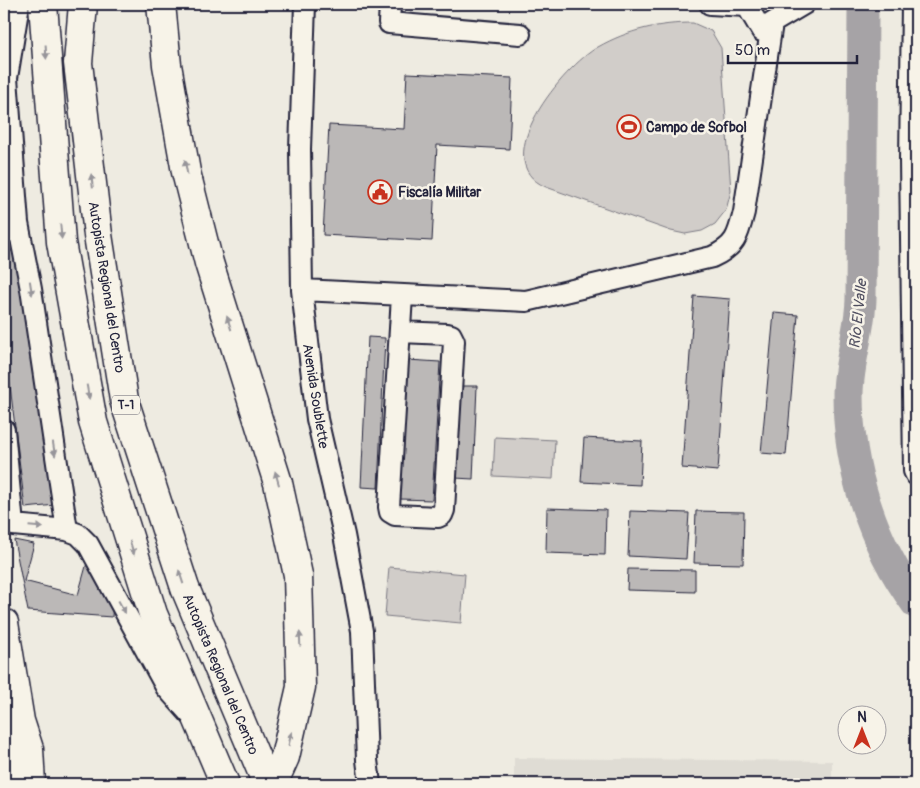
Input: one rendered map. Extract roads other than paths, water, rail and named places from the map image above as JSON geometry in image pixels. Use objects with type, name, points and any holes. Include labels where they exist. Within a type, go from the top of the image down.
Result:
[{"type":"highway","name":"T-1","points":[[43,4],[62,242],[93,422],[153,614],[203,728],[225,784]]},
{"type":"highway","name":"Autopista Regional del Centro","points":[[83,4],[78,63],[98,235],[124,400],[185,588],[267,784]]},
{"type":"highway","points":[[161,4],[167,65],[186,172],[209,263],[278,483],[298,576],[301,687],[286,757],[273,784]]},
{"type":"highway","points":[[4,623],[20,721],[29,749],[31,784]]},
{"type":"highway","points":[[7,784],[20,721]]},
{"type":"street","points":[[19,4],[7,78],[11,229],[31,289],[66,530]]},
{"type":"street","name":"Avenida Soublette","points":[[306,4],[300,149],[302,290],[317,419],[344,535],[362,631],[367,760],[370,784]]},
{"type":"street","points":[[390,4],[389,23],[520,34]]},
{"type":"street","points":[[710,4],[747,6],[762,31],[804,4]]},
{"type":"street","points":[[912,4],[910,160],[914,471],[916,475]]},
{"type":"street","points":[[302,290],[526,301],[712,257],[728,250],[739,233],[744,212],[772,24]]},
{"type":"street","points":[[400,332],[447,334],[451,335],[454,341],[444,510],[442,515],[438,516],[394,515],[390,512],[389,507],[402,296]]},
{"type":"street","points":[[4,430],[13,525],[66,530],[78,534],[88,544],[166,687],[203,728]]},
{"type":"waterway","name":"Río El Valle","points":[[863,9],[861,297],[849,382],[849,422],[858,477],[875,530],[900,580],[916,603]]},
{"type":"place","name":"Campo de Sofbol","points":[[629,127]]},
{"type":"place","name":"Fiscalía Militar","points":[[380,192]]}]
